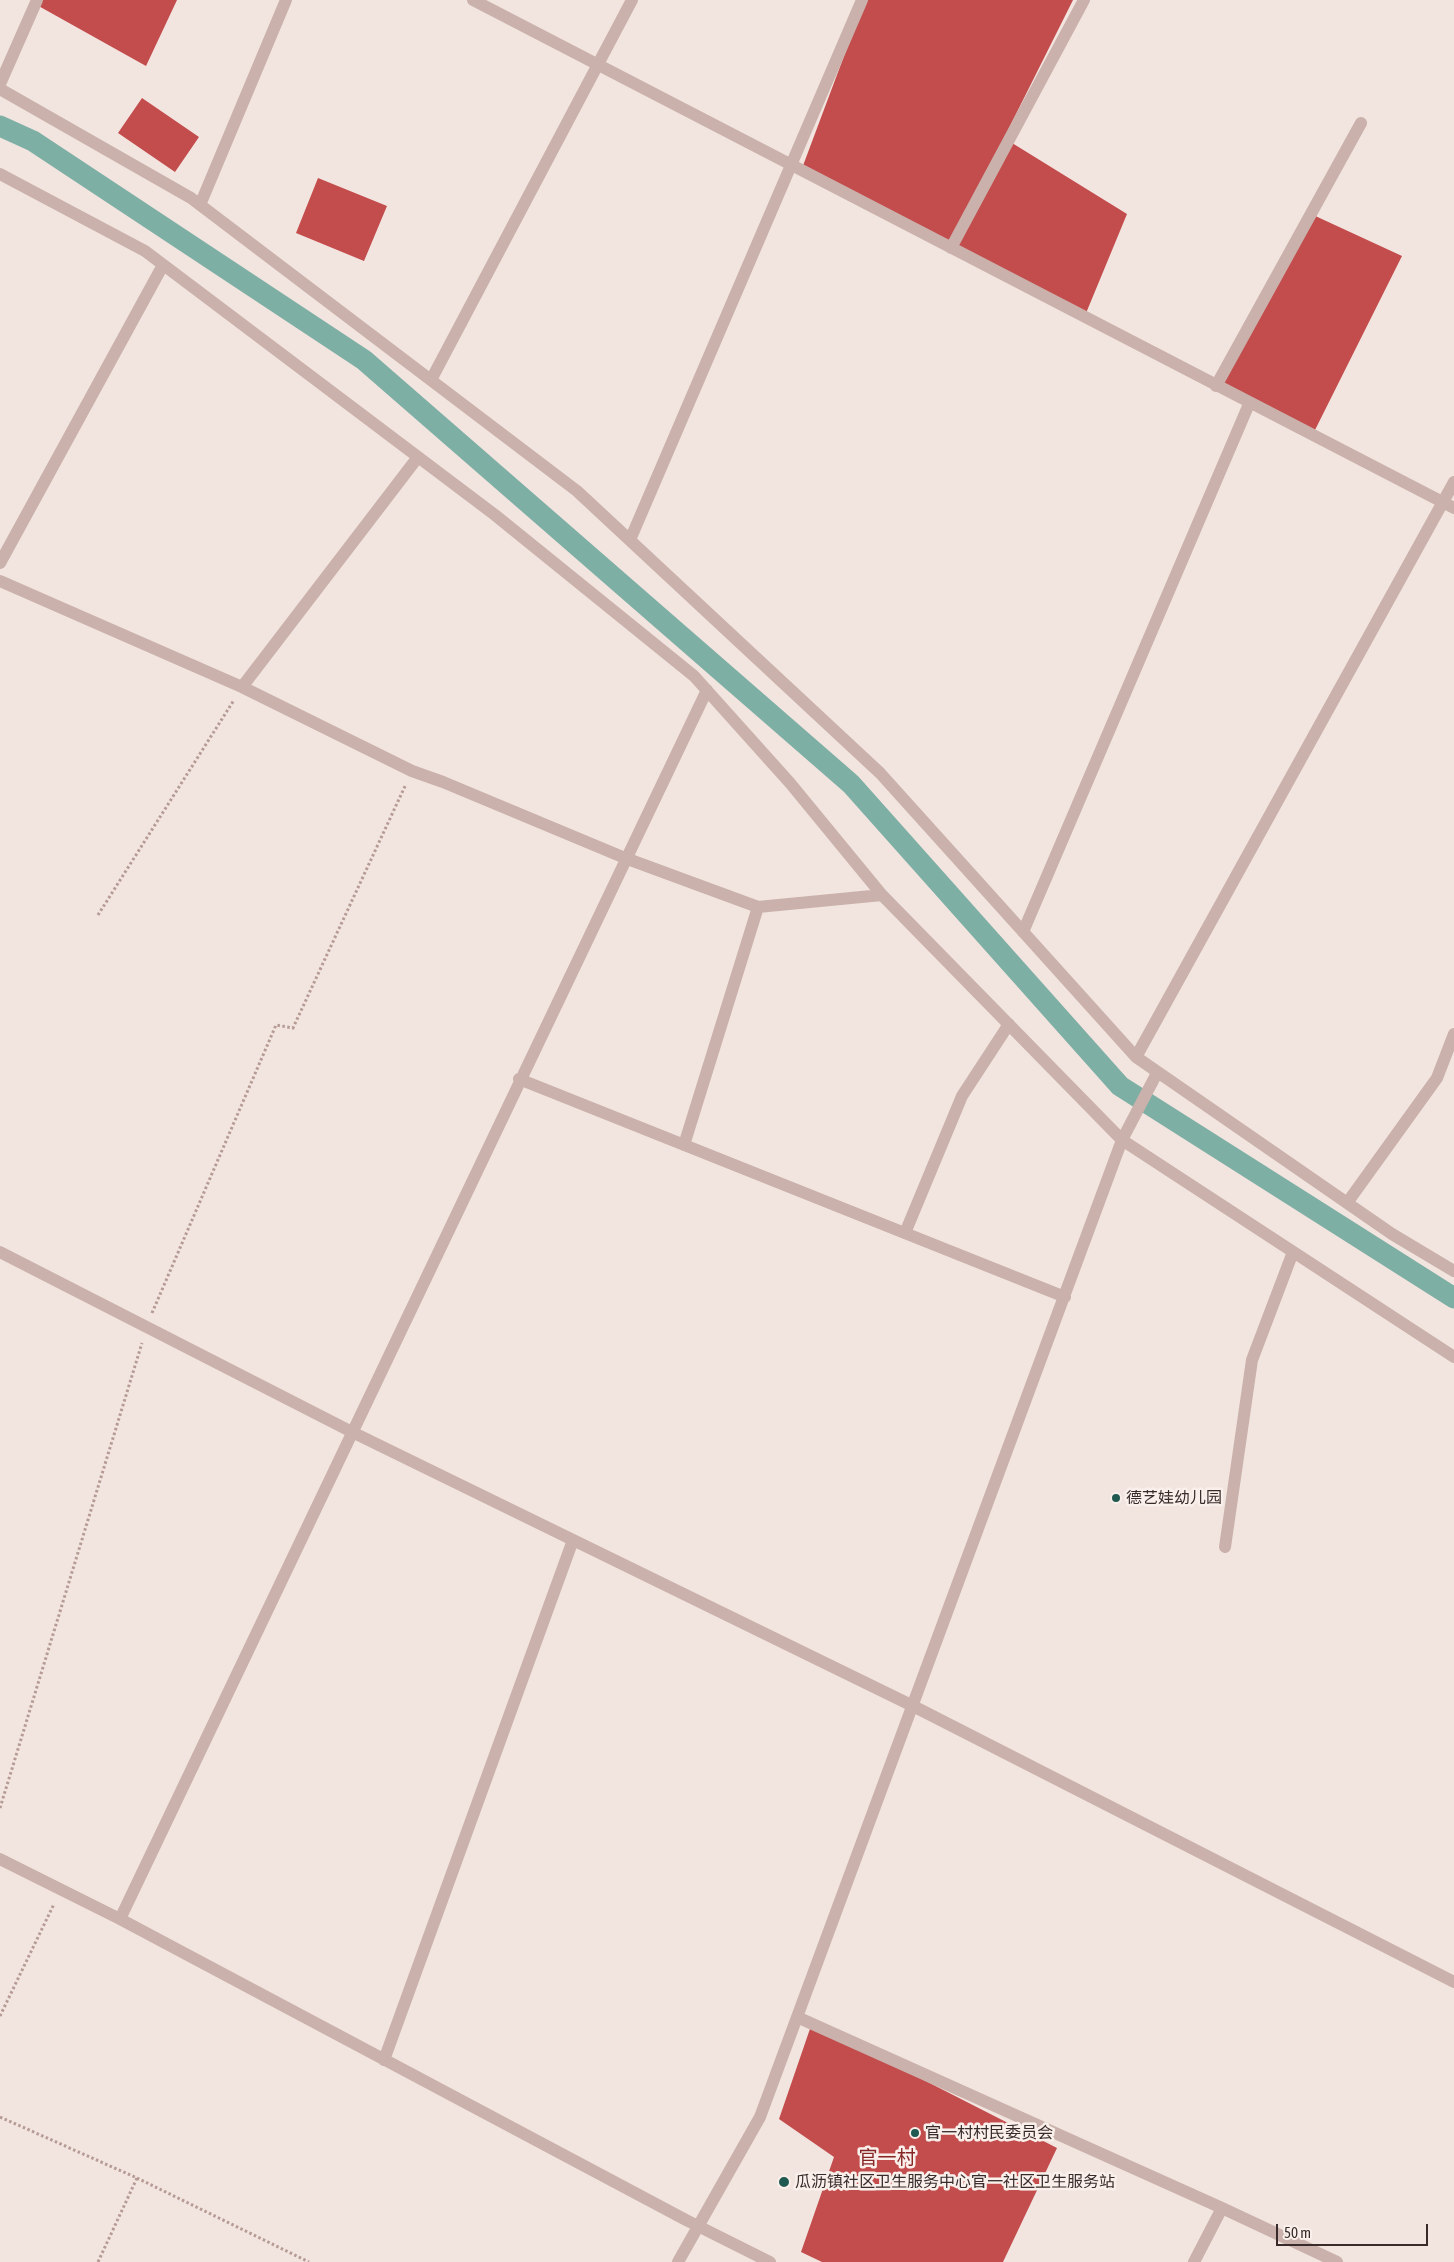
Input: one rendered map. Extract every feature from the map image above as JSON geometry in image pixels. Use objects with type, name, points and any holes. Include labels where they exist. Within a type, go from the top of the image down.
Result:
[{"type":"street","points":[[0,84],[37,0]]},
{"type":"street","points":[[200,206],[286,0]]},
{"type":"street","points":[[473,0],[1448,506]]},
{"type":"street","points":[[431,380],[632,0]]},
{"type":"street","points":[[630,540],[862,0]]},
{"type":"street","points":[[951,248],[1084,0]]},
{"type":"street","points":[[0,89],[200,206],[577,491],[880,773],[1136,1057],[1392,1234],[1454,1271]]},
{"type":"street","points":[[1216,386],[1361,123]]},
{"type":"street","points":[[1,176],[145,251],[495,515],[694,676],[790,783],[882,895],[1122,1140],[1454,1357]]},
{"type":"street","points":[[0,563],[163,265]]},
{"type":"street","points":[[1023,932],[1249,404]]},
{"type":"street","points":[[242,687],[418,457]]},
{"type":"street","points":[[1136,1057],[1448,506],[1454,482]]},
{"type":"street","points":[[0,581],[242,687],[412,771],[443,782],[625,858],[758,907],[882,895]]},
{"type":"street","points":[[120,1919],[706,690]]},
{"type":"street","points":[[684,1145],[758,907]]},
{"type":"street","points":[[905,1233],[962,1096],[1009,1024]]},
{"type":"street","points":[[1347,1203],[1437,1078],[1454,1034]]},
{"type":"street","points":[[678,2262],[760,2117],[1122,1140],[1157,1073]]},
{"type":"street","points":[[520,1079],[1064,1297]]},
{"type":"street","points":[[0,1252],[352,1432],[913,1706],[1454,1982]]},
{"type":"street","points":[[1225,1547],[1252,1360],[1293,1252]]},
{"type":"street","points":[[384,2060],[573,1540]]},
{"type":"street","points":[[0,1859],[120,1919],[698,2226],[770,2262]]},
{"type":"street","points":[[797,2017],[1222,2208],[1337,2262]]},
{"type":"street","points":[[1194,2262],[1222,2208]]},
{"type":"path","points":[[98,914],[242,687]]},
{"type":"path","points":[[0,1808],[147,1327],[276,1026],[293,1028],[412,771]]},
{"type":"path","points":[[0,2016],[61,1890]]},
{"type":"path","points":[[0,2118],[137,2178],[309,2262]]},
{"type":"path","points":[[98,2262],[137,2178]]},
{"type":"building","points":[[36,0],[177,0],[146,66],[35,4]]},
{"type":"building","points":[[865,0],[1073,0],[1004,138],[1127,214],[1084,318],[801,171]]},
{"type":"building","points":[[142,98],[199,137],[175,172],[118,133]]},
{"type":"building","points":[[318,178],[387,206],[364,261],[296,233]]},
{"type":"building","points":[[1311,214],[1402,256],[1312,436],[1216,386]]},
{"type":"building","name":"官一村村民委员会","points":[[812,2023],[1057,2148],[1003,2262],[822,2262],[801,2252],[834,2157],[779,2119]]},
{"type":"waterway","points":[[0,126],[33,141],[364,360],[851,784],[1120,1086],[1454,1298]]},
{"type":"place","name":"德艺娃幼儿园","points":[[1116,1498]]},
{"type":"place","name":"官一村村民委员会","points":[[915,2133]]},
{"type":"place","name":"瓜沥镇社区卫生服务中心官一社区卫生服务站","points":[[784,2182]]},
{"type":"district","name":"官一村","points":[[887,2158]]}]
